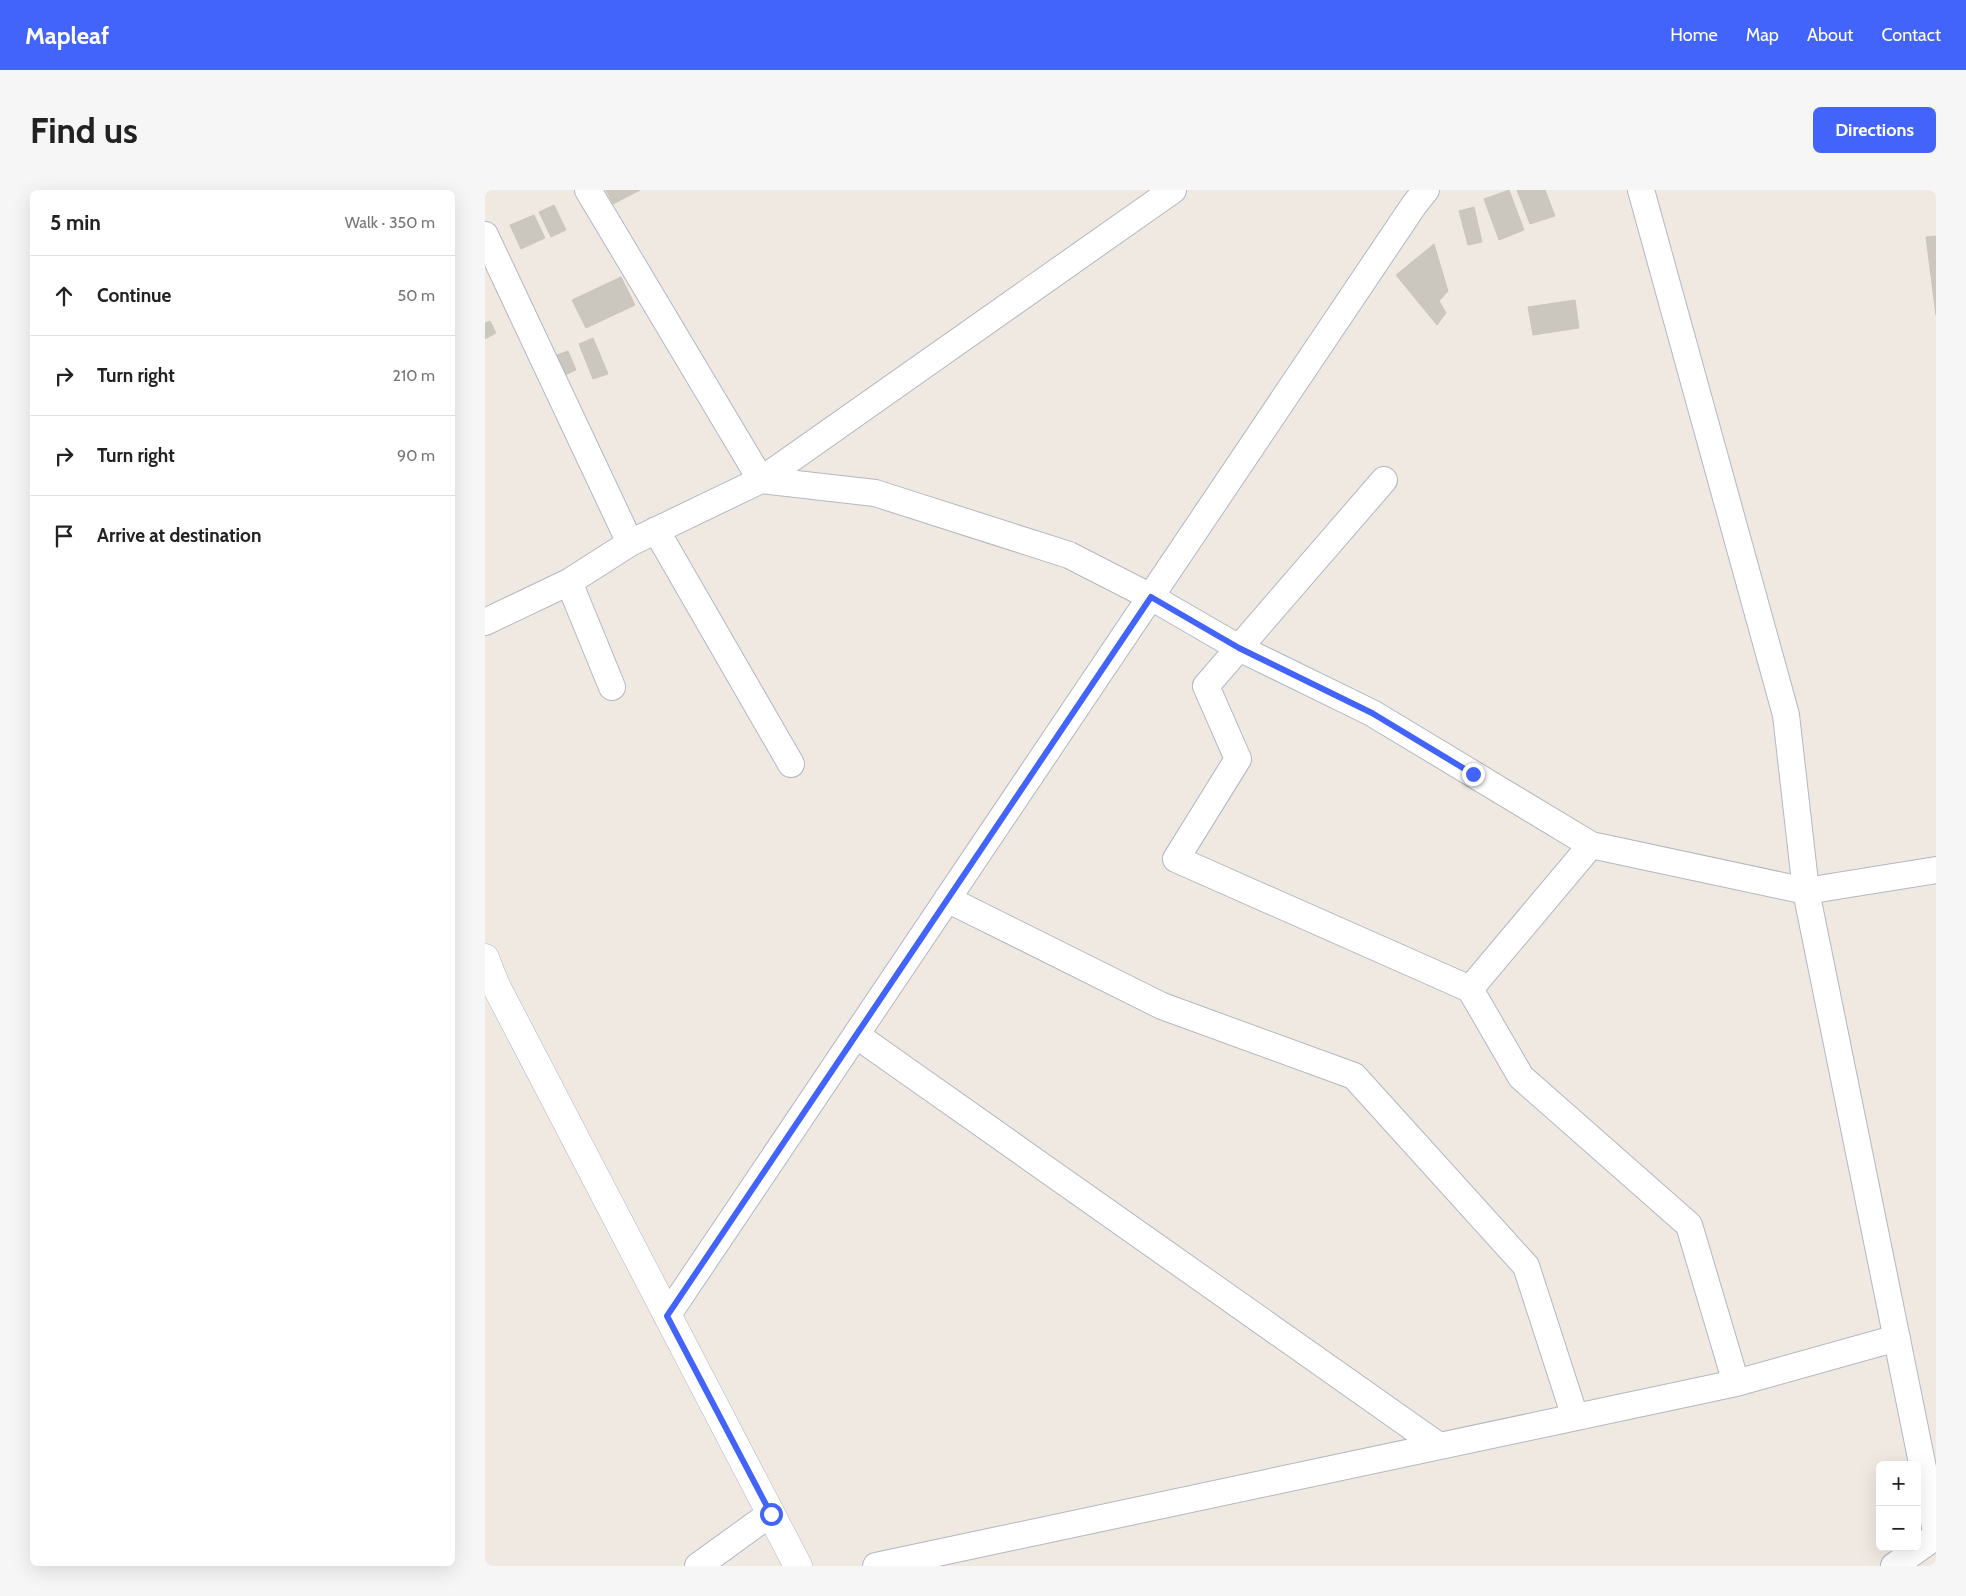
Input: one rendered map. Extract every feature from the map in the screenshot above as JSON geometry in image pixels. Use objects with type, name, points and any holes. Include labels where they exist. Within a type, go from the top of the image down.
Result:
[{"type":"main road","points":[[485,958],[491,987],[798,1566]]},
{"type":"street","points":[[588,190],[761,480]]},
{"type":"street","points":[[485,622],[569,582],[631,543],[656,530],[761,480],[1173,190]]},
{"type":"street","points":[[667,1316],[1414,205],[1426,190]]},
{"type":"street","points":[[1641,190],[1786,715],[1806,891],[1936,1532]]},
{"type":"street","points":[[485,235],[631,543]]},
{"type":"street","points":[[761,480],[875,493],[1069,555],[1151,597],[1239,648],[1372,713],[1591,845],[1806,891],[1936,870]]},
{"type":"street","points":[[1385,480],[1206,686],[1238,759],[1176,859],[1470,989],[1521,1077],[1689,1225],[1736,1383]]},
{"type":"street","points":[[656,530],[791,764]]},
{"type":"street","points":[[569,582],[612,688]]},
{"type":"street","points":[[1470,989],[1591,845]]},
{"type":"street","points":[[947,899],[1162,1006],[1354,1076],[1526,1266],[1575,1417]]},
{"type":"street","points":[[856,1035],[1439,1446]]},
{"type":"street","points":[[876,1566],[1736,1383],[1897,1338]]},
{"type":"street","points":[[699,1566],[771,1514]]},
{"type":"street","points":[[1894,1566],[1936,1536]]},
{"type":"building","points":[[606,190],[640,190],[613,204]]},
{"type":"building","points":[[1509,190],[1524,230],[1499,240],[1484,199]]},
{"type":"building","points":[[1517,190],[1545,190],[1555,216],[1530,224]]},
{"type":"building","points":[[554,205],[566,230],[551,237],[539,212]]},
{"type":"building","points":[[1474,207],[1482,242],[1468,245],[1459,211]]},
{"type":"building","points":[[534,215],[545,238],[521,249],[510,225]]},
{"type":"building","points":[[1936,236],[1936,315],[1926,237]]},
{"type":"building","points":[[1434,244],[1448,291],[1439,301],[1446,313],[1437,325],[1396,275]]},
{"type":"building","points":[[621,277],[635,305],[586,328],[572,300]]},
{"type":"building","points":[[1575,300],[1579,328],[1533,335],[1528,307]]},
{"type":"building","points":[[490,321],[496,333],[485,339],[485,323]]},
{"type":"building","points":[[593,338],[608,374],[593,379],[579,344]]},
{"type":"building","points":[[568,351],[576,370],[565,375],[557,355]]},
{"type":"route","points":[[771,1514],[667,1316],[1151,597],[1239,648],[1372,713],[1473,774]]}]
